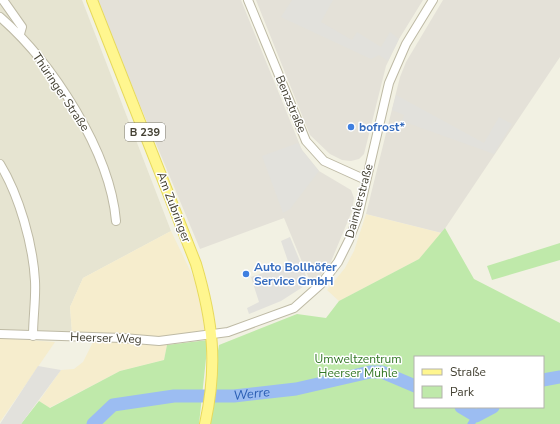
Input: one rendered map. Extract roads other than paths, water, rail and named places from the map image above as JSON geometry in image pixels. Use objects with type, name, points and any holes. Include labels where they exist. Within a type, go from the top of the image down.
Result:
[{"type":"main road","name":"Am Zubringer","points":[[92,0],[196,264],[206,299],[212,335],[212,377],[206,420]]},
{"type":"street","name":"Thüringer Straße","points":[[3,0],[22,27],[20,34]]},
{"type":"street","name":"Benzstraße","points":[[248,0],[306,141],[324,161],[366,180]]},
{"type":"street","name":"Daimlerstraße","points":[[212,335],[228,332],[294,308],[311,294],[333,268],[344,251],[358,216],[383,107],[393,71],[406,44],[433,0]]},
{"type":"street","name":"Thüringer Straße","points":[[0,17],[20,34],[42,60],[86,127],[114,202],[116,221]]},
{"type":"street","points":[[0,164],[18,204],[28,234],[35,280],[33,336]]},
{"type":"street","name":"Heerser Weg","points":[[0,334],[123,338],[159,341],[212,335]]},
{"type":"waterway","name":"Werre","points":[[93,424],[113,405],[174,396],[234,396],[296,389],[370,372],[382,372],[414,386]]},
{"type":"waterway","name":"Werre","points":[[544,380],[560,377]]},
{"type":"waterway","name":"Werre","points":[[463,408],[476,416],[491,408]]},
{"type":"waterway","points":[[471,424],[476,416]]},
{"type":"place","name":"bofrost*","points":[[351,127]]},
{"type":"place","name":"Auto Bollhöfer Service GmbH","points":[[246,274]]},
{"type":"park label","name":"Umweltzentrum Heerser Mühle","points":[[358,366]]}]
